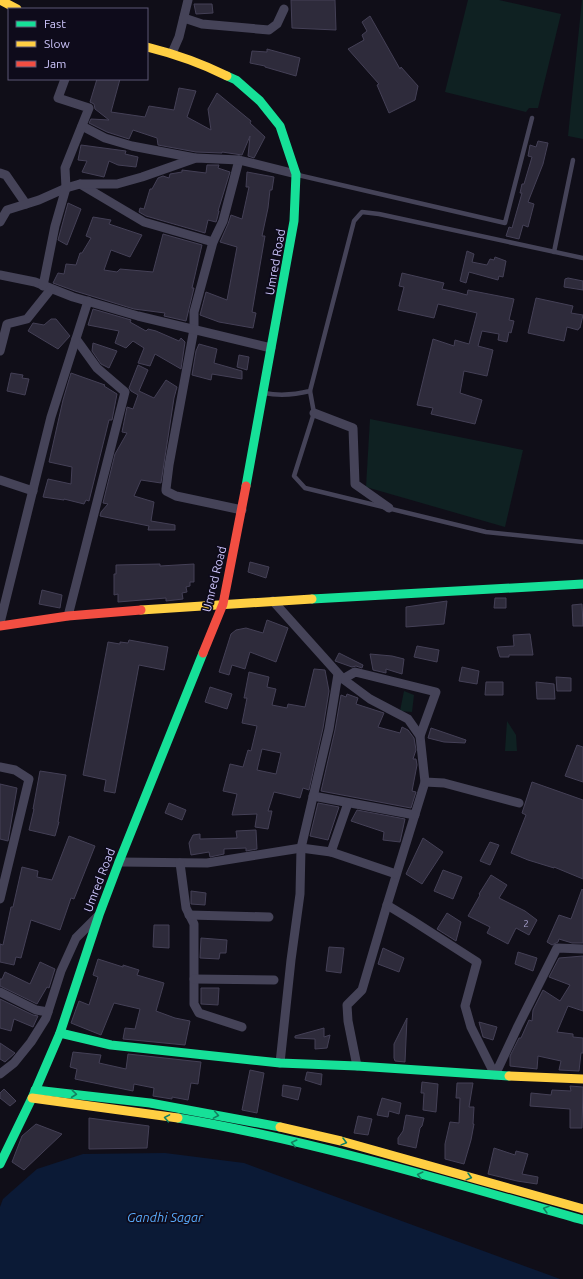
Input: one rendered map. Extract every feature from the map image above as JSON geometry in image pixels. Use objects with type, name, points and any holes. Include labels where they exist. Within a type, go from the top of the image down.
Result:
[{"type":"street","points":[[0,0],[15,8]]},
{"type":"street","points":[[172,53],[179,37],[188,0]]},
{"type":"street","points":[[184,18],[202,24],[269,30],[277,24],[284,9]]},
{"type":"street","name":"Umred Road","points":[[0,1164],[34,1094],[60,1033],[99,915],[119,862],[223,604],[264,393],[294,221],[296,174],[280,126],[260,101],[236,80],[204,64],[172,53],[148,48]]},
{"type":"street","points":[[0,351],[4,324],[27,319],[47,287],[54,226],[66,188],[65,168],[89,108],[58,98],[65,80]]},
{"type":"street","points":[[82,126],[105,138],[132,146],[196,158],[239,160],[296,174]]},
{"type":"street","points":[[0,222],[7,210],[66,188],[80,184],[117,184],[196,158]]},
{"type":"street","points":[[239,160],[223,221],[213,242],[194,312],[194,330],[169,466],[166,491],[176,496],[242,510]]},
{"type":"street","points":[[0,173],[6,175],[26,204]]},
{"type":"street","points":[[80,184],[144,222],[213,242]]},
{"type":"street","points":[[0,275],[34,282],[88,301],[138,316],[271,348]]},
{"type":"street","points":[[88,301],[51,417],[0,625],[68,616],[223,604],[583,584]]},
{"type":"street","points":[[68,616],[125,392],[97,368],[76,339]]},
{"type":"street","points":[[314,413],[353,428],[355,484],[389,508]]},
{"type":"street","points":[[0,480],[33,491]]},
{"type":"street","points":[[273,601],[341,677],[370,699],[408,719],[420,736]]},
{"type":"street","points":[[341,677],[355,672],[436,692],[420,736],[425,782],[362,990],[347,1005],[348,1021],[357,1066]]},
{"type":"street","points":[[280,1063],[300,894],[301,848],[341,677]]},
{"type":"street","points":[[0,767],[15,770],[29,779],[0,899]]},
{"type":"street","points":[[425,782],[444,783],[519,803]]},
{"type":"street","points":[[313,796],[415,815]]},
{"type":"street","points":[[331,852],[348,803]]},
{"type":"street","points":[[119,862],[206,863],[301,848],[331,852],[396,874]]},
{"type":"street","points":[[180,863],[186,908],[194,924],[194,1004],[199,1013],[242,1027]]},
{"type":"street","points":[[387,905],[477,962],[465,1006],[471,1027],[495,1075]]},
{"type":"street","points":[[0,1074],[14,1063],[31,1042],[48,1012],[61,971],[76,938],[99,915]]},
{"type":"street","points":[[189,915],[269,917]]},
{"type":"street","points":[[495,1075],[557,948],[583,949]]},
{"type":"street","points":[[194,979],[274,980]]},
{"type":"street","points":[[0,992],[36,1010],[48,1012]]},
{"type":"street","points":[[60,1033],[111,1045],[280,1063],[583,1079]]},
{"type":"street","points":[[34,1094],[150,1103],[262,1123],[349,1144],[583,1209]]},
{"type":"street","points":[[34,1094],[233,1129],[288,1141],[486,1192],[583,1220]]},
{"type":"lane","points":[[296,174],[505,223],[532,118]]},
{"type":"lane","points":[[554,252],[573,160]]},
{"type":"lane","points":[[583,258],[379,214],[362,212],[354,221],[310,391],[314,413],[294,476],[305,488],[486,532],[583,542]]},
{"type":"lane","points":[[264,393],[294,395],[310,391]]},
{"type":"shaded area","points":[[468,0],[499,0],[561,14],[538,108],[529,108],[526,112],[445,92]]},
{"type":"shaded area","points":[[583,0],[583,139],[568,136]]},
{"type":"shaded area","points":[[370,419],[523,450],[505,527],[366,487]]},
{"type":"shaded area","points":[[404,691],[414,695],[412,712],[400,711]]},
{"type":"shaded area","points":[[507,721],[516,735],[517,751],[505,751]]},
{"type":"water","name":"Gandhi Sagar","points":[[165,1153],[244,1163],[560,1279],[0,1279],[0,1207],[3,1199],[37,1169],[83,1154]]},
{"type":"building","points":[[291,0],[335,0],[336,30],[292,28]]},
{"type":"building","points":[[194,4],[212,4],[213,13],[196,14]]},
{"type":"building","points":[[370,16],[400,69],[401,67],[418,86],[415,100],[389,113],[377,85],[379,84],[348,49],[364,40],[362,35],[367,31],[362,22]]},
{"type":"building","points":[[267,49],[300,58],[296,76],[250,63],[252,51],[267,52]]},
{"type":"building","points":[[97,80],[120,80],[111,112],[145,117],[149,106],[174,110],[179,88],[196,91],[187,117],[211,130],[208,109],[217,93],[251,121],[250,123],[265,137],[254,158],[248,156],[250,136],[242,155],[222,152],[196,152],[158,145],[157,138],[133,130],[129,139],[107,132],[89,123],[91,119],[109,120],[95,109],[94,104],[90,102]]},
{"type":"building","points":[[538,141],[548,143],[543,164],[528,202],[534,204],[528,227],[523,225],[519,239],[506,236],[509,227],[512,228],[522,193],[520,193],[522,184],[524,184],[532,157],[528,156],[530,145],[536,147]]},
{"type":"building","points":[[81,145],[126,151],[125,154],[138,157],[136,167],[118,165],[109,161],[104,177],[82,172],[87,161],[78,160]]},
{"type":"building","points":[[207,165],[219,165],[218,168],[230,172],[216,222],[208,220],[205,233],[146,216],[139,212],[140,208],[144,209],[150,189],[152,189],[158,178],[163,176],[169,178],[170,174],[182,172],[182,170],[206,173]]},
{"type":"building","points":[[247,172],[274,177],[272,190],[270,190],[262,236],[265,236],[252,312],[256,313],[253,328],[219,322],[200,315],[206,292],[227,300],[237,247],[220,242],[231,215],[242,219],[249,187],[246,187]]},
{"type":"building","points":[[68,203],[81,209],[67,245],[58,240]]},
{"type":"building","points":[[93,217],[111,220],[109,224],[142,235],[130,257],[111,250],[104,270],[117,272],[120,269],[153,272],[163,234],[202,245],[186,321],[164,316],[165,313],[134,309],[53,283],[58,273],[64,274],[66,264],[76,265],[80,253],[82,253],[91,238],[86,236]]},
{"type":"building","points":[[467,251],[474,254],[472,262],[487,265],[490,259],[494,260],[495,257],[506,261],[503,277],[499,276],[498,280],[469,272],[466,283],[460,281]]},
{"type":"building","points":[[402,273],[444,283],[442,289],[467,295],[468,290],[514,299],[509,320],[514,321],[511,333],[509,332],[507,342],[498,340],[499,334],[482,331],[478,346],[493,350],[487,376],[464,371],[460,393],[482,400],[475,424],[431,414],[433,408],[417,405],[433,339],[454,346],[455,340],[469,344],[477,313],[438,304],[434,318],[398,310],[404,287],[399,286]]},
{"type":"building","points":[[568,278],[583,281],[583,290],[564,287],[565,279]]},
{"type":"building","points":[[536,298],[573,306],[571,313],[583,315],[580,328],[578,330],[567,327],[564,341],[528,333]]},
{"type":"building","points":[[93,309],[131,320],[130,322],[146,331],[148,329],[156,331],[179,341],[181,338],[185,342],[181,369],[155,354],[150,366],[138,363],[144,348],[133,341],[126,348],[115,343],[119,331],[88,325]]},
{"type":"building","points":[[51,319],[56,319],[70,336],[58,349],[28,331],[33,323],[44,325]]},
{"type":"building","points":[[93,343],[117,351],[109,368],[101,364],[92,351]]},
{"type":"building","points":[[199,344],[217,349],[214,363],[242,371],[242,379],[212,374],[211,380],[192,375],[196,351]]},
{"type":"building","points":[[239,355],[249,357],[247,370],[237,367]]},
{"type":"building","points":[[138,365],[148,370],[139,391],[154,398],[166,380],[177,387],[161,483],[141,480],[134,496],[154,502],[151,521],[175,525],[175,530],[148,530],[149,526],[100,516],[101,512],[108,504],[103,503],[115,454],[127,433],[122,432],[127,407],[133,409],[138,395],[129,388]]},
{"type":"building","points":[[11,373],[23,375],[22,378],[29,379],[25,395],[7,391]]},
{"type":"building","points":[[71,373],[105,385],[104,386],[117,394],[112,420],[109,420],[89,501],[86,500],[84,504],[64,499],[43,497],[48,479],[71,484],[72,467],[49,462],[63,400]]},
{"type":"building","points":[[250,562],[269,567],[266,578],[248,572]]},
{"type":"building","points":[[160,564],[160,566],[194,564],[194,582],[190,582],[190,586],[186,587],[187,592],[182,593],[183,599],[166,601],[166,598],[118,602],[118,594],[114,595],[114,574],[116,574],[116,565]]},
{"type":"building","points":[[42,590],[62,595],[60,608],[39,604]]},
{"type":"building","points":[[495,598],[506,598],[506,608],[494,608]]},
{"type":"building","points":[[447,601],[444,624],[406,627],[406,607]]},
{"type":"building","points":[[582,604],[583,626],[573,626],[572,605]]},
{"type":"building","points":[[267,620],[288,628],[276,662],[250,652],[245,669],[232,665],[229,675],[219,672],[231,634],[236,630],[246,628],[263,633]]},
{"type":"building","points":[[530,634],[533,655],[509,655],[509,657],[500,657],[497,647],[514,646],[513,635]]},
{"type":"building","points":[[129,640],[168,647],[164,670],[139,665],[115,793],[104,791],[106,780],[83,775],[108,642],[120,644],[120,642],[128,643]]},
{"type":"building","points":[[417,646],[439,650],[437,662],[414,657]]},
{"type":"building","points":[[339,653],[363,665],[362,668],[356,666],[352,667],[335,661]]},
{"type":"building","points":[[370,654],[392,656],[404,659],[402,674],[386,669],[386,673],[373,670]]},
{"type":"building","points":[[462,667],[479,671],[477,684],[459,681]]},
{"type":"building","points":[[314,669],[325,670],[329,691],[323,728],[309,790],[303,788],[300,798],[274,792],[268,811],[272,811],[268,829],[255,827],[257,814],[232,815],[237,794],[223,791],[230,764],[243,767],[248,750],[251,751],[257,726],[242,723],[247,698],[244,698],[249,672],[269,677],[267,687],[276,689],[272,705],[287,708],[288,704],[305,707]],"holes":[[[262,749],[281,753],[276,774],[257,770]]]},
{"type":"building","points":[[556,677],[571,678],[571,691],[557,691]]},
{"type":"building","points":[[486,682],[503,682],[503,695],[485,695]]},
{"type":"building","points":[[536,682],[554,684],[555,699],[537,699]]},
{"type":"building","points":[[210,687],[232,694],[227,709],[205,702]]},
{"type":"building","points":[[347,694],[358,698],[356,704],[384,713],[378,727],[400,733],[402,727],[408,730],[414,738],[416,750],[413,759],[416,759],[417,765],[412,791],[416,792],[411,808],[321,791],[335,730],[341,695],[346,697]]},
{"type":"building","points":[[431,728],[466,740],[465,743],[444,742],[428,738]]},
{"type":"building","points":[[577,745],[583,747],[583,782],[565,776]]},
{"type":"building","points":[[40,771],[66,775],[59,822],[55,836],[29,830]]},
{"type":"building","points":[[532,782],[583,800],[583,879],[554,867],[528,860],[511,853],[526,815],[522,813]]},
{"type":"building","points":[[0,784],[17,788],[8,841],[0,839]]},
{"type":"building","points":[[169,803],[186,810],[182,820],[165,813]]},
{"type":"building","points":[[318,803],[339,807],[328,840],[310,836]]},
{"type":"building","points":[[357,810],[405,819],[400,842],[383,840],[384,832],[351,821]]},
{"type":"building","points":[[256,830],[257,849],[246,851],[246,848],[224,849],[224,854],[210,857],[209,852],[191,855],[189,843],[193,835],[200,834],[200,839],[237,838],[236,831]]},
{"type":"building","points":[[69,836],[95,846],[74,899],[71,898],[60,930],[31,920],[21,958],[16,957],[14,965],[0,962],[0,944],[3,945],[11,907],[13,907],[22,867],[38,871],[37,877],[52,880]]},
{"type":"building","points":[[423,838],[443,852],[422,884],[406,874]]},
{"type":"building","points":[[490,842],[499,845],[490,865],[480,861]]},
{"type":"building","points":[[443,870],[462,877],[453,899],[434,891]]},
{"type":"building","points":[[491,875],[507,885],[499,898],[525,911],[537,920],[529,935],[516,928],[508,944],[487,933],[490,927],[468,916]]},
{"type":"building","points":[[582,889],[583,943],[572,943],[559,939],[558,942],[552,945],[547,942],[559,915],[571,919]]},
{"type":"building","points":[[191,891],[206,893],[205,905],[191,904]]},
{"type":"building","points":[[447,913],[461,922],[456,941],[437,929]]},
{"type":"building","points":[[154,925],[169,925],[169,948],[153,947]]},
{"type":"building","points":[[201,938],[227,940],[226,953],[220,953],[219,959],[200,958]]},
{"type":"building","points":[[329,947],[344,948],[341,973],[326,971]]},
{"type":"building","points":[[383,948],[404,958],[399,972],[378,964]]},
{"type":"building","points":[[518,952],[537,958],[533,971],[515,964]]},
{"type":"building","points":[[583,956],[583,1011],[568,1006],[557,1032],[573,1034],[573,1037],[583,1038],[583,1053],[581,1053],[579,1071],[559,1070],[561,1061],[538,1056],[537,1069],[510,1066],[510,1056],[519,1038],[521,1038],[529,1020],[532,1021],[533,1010],[543,990],[560,1001],[570,985],[549,977],[559,958]]},
{"type":"building","points":[[98,959],[123,967],[123,965],[139,970],[137,975],[164,983],[156,1011],[175,1018],[190,1021],[185,1045],[123,1039],[125,1028],[135,1029],[140,1009],[114,1003],[101,1035],[71,1023],[79,1001],[89,1005],[98,977],[93,975]]},
{"type":"building","points":[[40,962],[55,969],[49,988],[47,987],[37,1004],[0,986],[0,979],[2,979],[5,972],[30,984]]},
{"type":"building","points":[[201,988],[219,988],[218,1005],[201,1004]]},
{"type":"building","points":[[0,999],[38,1016],[33,1027],[14,1019],[11,1031],[0,1028]]},
{"type":"building","points":[[407,1018],[405,1062],[395,1061],[394,1044]]},
{"type":"building","points":[[479,1022],[497,1027],[493,1040],[483,1037]]},
{"type":"building","points":[[324,1028],[324,1037],[330,1035],[327,1048],[315,1049],[315,1039],[295,1038],[295,1036]]},
{"type":"building","points":[[0,1043],[15,1053],[5,1062],[0,1059]]},
{"type":"building","points":[[73,1052],[101,1055],[99,1063],[126,1069],[128,1054],[201,1062],[198,1084],[191,1083],[188,1100],[153,1096],[154,1088],[134,1084],[133,1091],[75,1079],[77,1069],[70,1067]]},
{"type":"building","points":[[250,1070],[264,1073],[257,1113],[242,1110]]},
{"type":"building","points":[[307,1072],[322,1074],[321,1085],[305,1080]]},
{"type":"building","points":[[422,1082],[438,1084],[436,1112],[423,1110],[424,1093],[421,1093]]},
{"type":"building","points":[[457,1083],[473,1083],[469,1107],[474,1107],[474,1124],[464,1164],[445,1159],[445,1144],[450,1122],[459,1123],[460,1098],[456,1098]]},
{"type":"building","points":[[283,1085],[301,1088],[298,1100],[282,1096]]},
{"type":"building","points":[[570,1086],[583,1087],[582,1128],[570,1128],[570,1109],[530,1106],[531,1093],[551,1095],[552,1090],[571,1091]]},
{"type":"building","points":[[4,1089],[16,1101],[10,1106],[0,1098],[0,1093]]},
{"type":"building","points":[[382,1098],[401,1103],[399,1114],[389,1111],[388,1117],[377,1115]]},
{"type":"building","points":[[406,1115],[424,1118],[420,1128],[416,1148],[398,1144],[398,1138],[403,1131]]},
{"type":"building","points":[[358,1116],[372,1119],[368,1135],[354,1133]]},
{"type":"building","points":[[89,1118],[149,1126],[147,1148],[89,1149]]},
{"type":"building","points":[[36,1124],[62,1134],[24,1170],[12,1162],[22,1136]]},
{"type":"building","points":[[494,1148],[515,1155],[516,1151],[528,1154],[522,1174],[538,1177],[537,1184],[488,1174]]},
{"type":"traffic: fast","points":[[227,76],[236,80],[260,101],[280,126],[296,174],[294,221],[246,486]]},
{"type":"traffic: fast","points":[[312,599],[583,584]]},
{"type":"traffic: fast","points":[[0,1164],[32,1098],[60,1033],[99,915],[203,653]]},
{"type":"traffic: fast","points":[[60,1033],[111,1045],[280,1063],[357,1066],[509,1076]]},
{"type":"traffic: fast","points":[[35,1090],[150,1103],[280,1127]]},
{"type":"traffic: fast","points":[[178,1118],[229,1127],[331,1150],[583,1220]]},
{"type":"traffic: slow","points":[[0,0],[15,8]]},
{"type":"traffic: slow","points":[[148,47],[188,59],[227,76]]},
{"type":"traffic: slow","points":[[141,610],[312,599]]},
{"type":"traffic: slow","points":[[509,1076],[583,1079]]},
{"type":"traffic: slow","points":[[32,1098],[178,1118]]},
{"type":"traffic: slow","points":[[280,1127],[341,1141],[583,1209]]},
{"type":"traffic: jam","points":[[203,653],[223,604],[246,486]]},
{"type":"traffic: jam","points":[[0,626],[68,616],[141,610]]}]
